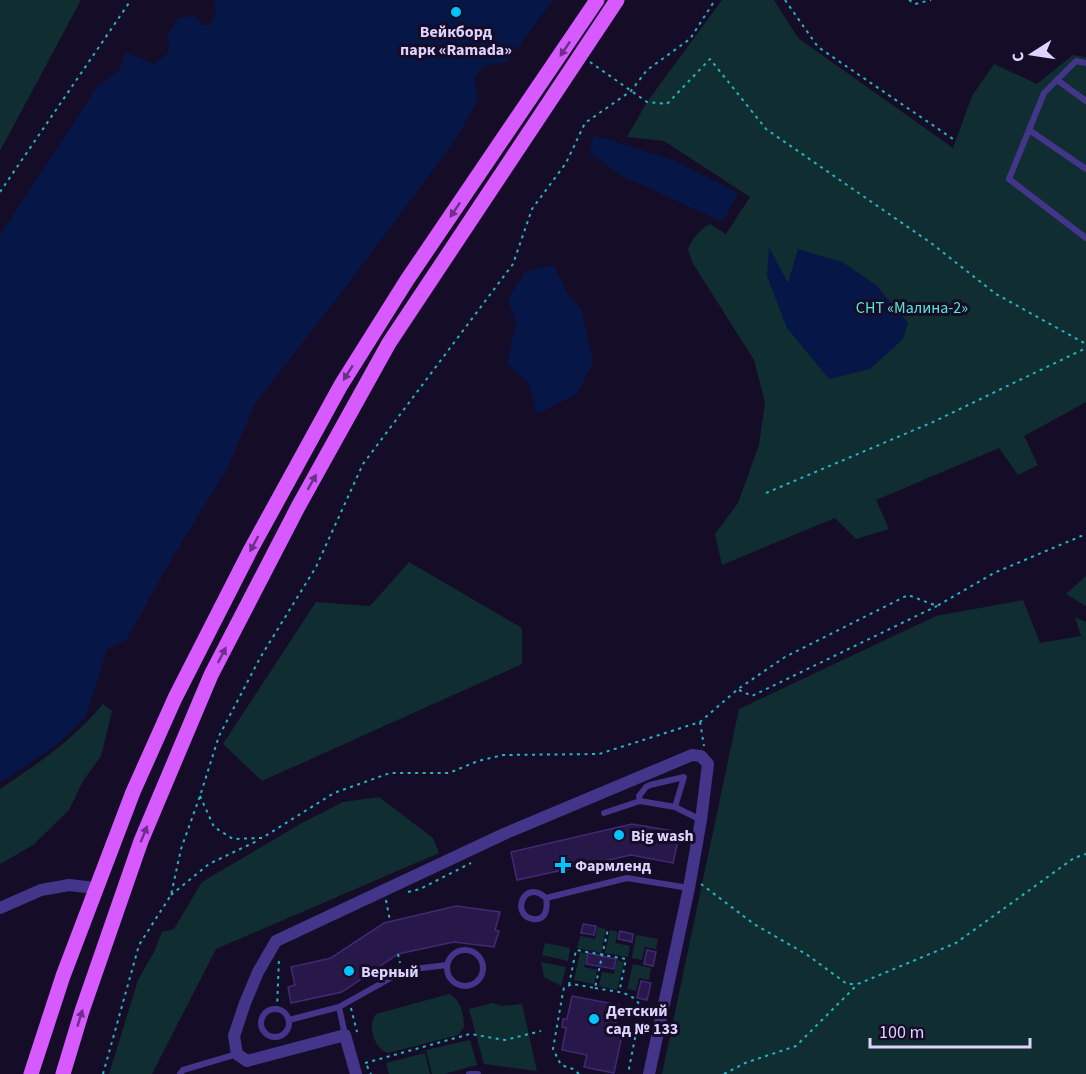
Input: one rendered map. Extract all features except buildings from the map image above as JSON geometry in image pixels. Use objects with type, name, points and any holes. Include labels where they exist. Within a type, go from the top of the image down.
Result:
[{"type":"main road","points":[[32,1074],[63,976],[133,792],[175,698],[251,549],[340,385],[407,280],[597,0]]},
{"type":"main road","points":[[63,1074],[82,1011],[141,841],[212,675],[298,507],[389,343],[617,0]]},
{"type":"street","points":[[356,1074],[351,1033],[247,1061],[237,1054],[234,1036],[245,1004],[258,972],[276,941],[497,837],[692,755],[701,756],[708,764],[701,820],[649,1074]]},
{"type":"street","points":[[0,908],[41,890],[69,885],[95,888]]},
{"type":"lane","points":[[1086,63],[1076,61],[1044,93],[1009,179],[1086,238]]},
{"type":"lane","points":[[1057,80],[1086,101]]},
{"type":"lane","points":[[1029,130],[1086,169]]},
{"type":"lane","points":[[640,801],[639,796],[646,787],[684,777],[675,807]]},
{"type":"lane","points":[[603,813],[640,801],[675,807],[701,820]]},
{"type":"lane","points":[[546,898],[627,878],[690,882]]},
{"type":"lane","points":[[534,892],[546,898],[548,908],[544,915],[538,919],[531,919],[524,914],[521,907],[522,900],[527,894],[534,892]]},
{"type":"lane","points":[[469,950],[477,954],[483,962],[484,972],[480,981],[472,986],[462,987],[453,983],[447,975],[447,965],[451,956],[459,951],[469,950]]},
{"type":"lane","points":[[289,1020],[339,1007],[405,970],[447,965]]},
{"type":"lane","points":[[339,1007],[351,1033]]},
{"type":"lane","points":[[277,1009],[285,1012],[289,1020],[289,1028],[284,1035],[277,1038],[269,1037],[262,1031],[260,1023],[263,1015],[269,1010],[277,1009]]},
{"type":"lane","points":[[180,1074],[183,1070],[237,1054]]},
{"type":"lane","points":[[469,1074],[478,1074]]},
{"type":"path","points":[[0,192],[131,0]]},
{"type":"path","points":[[171,896],[181,849],[219,736],[261,658],[316,567],[363,464],[513,264],[532,209],[566,164],[585,123],[631,91],[647,70],[690,39],[715,0]]},
{"type":"path","points":[[785,0],[818,47],[956,141]]},
{"type":"path","points":[[909,0],[915,4],[931,0]]},
{"type":"path","points":[[580,55],[647,102],[667,104],[711,59],[766,129],[931,243],[996,294],[1086,346]]},
{"type":"path","points":[[766,493],[933,422],[1086,346]]},
{"type":"path","points":[[738,689],[752,696],[937,606],[994,573],[1086,534]]},
{"type":"path","points":[[103,1074],[139,945],[171,896],[209,864],[262,838],[334,793],[390,773],[449,773],[478,761],[503,755],[599,754],[700,722],[738,689],[785,657],[908,595],[937,606]]},
{"type":"path","points":[[700,722],[708,764]]},
{"type":"path","points":[[200,796],[214,827],[233,839],[262,838]]},
{"type":"path","points":[[724,1074],[745,1062],[796,1046],[858,984],[956,943],[1074,858],[1086,854]]},
{"type":"path","points":[[408,892],[420,889],[476,861]]},
{"type":"path","points":[[690,882],[754,924],[806,954],[847,984],[858,984]]},
{"type":"path","points":[[379,901],[386,899],[390,921]]},
{"type":"path","points":[[596,988],[608,929]]},
{"type":"path","points":[[277,1009],[280,949]]},
{"type":"path","points":[[579,1074],[561,1065],[553,1049],[563,992],[569,985],[576,950],[626,959],[619,993]]},
{"type":"path","points":[[569,985],[596,988],[636,998],[640,1007],[628,1074]]},
{"type":"path","points":[[349,1002],[351,1033]]},
{"type":"path","points":[[371,1074],[365,1063],[470,1034],[505,1040],[541,1031]]},
{"type":"green space","points":[[0,0],[81,0],[0,151]]},
{"type":"green space","name":"СНТ «Малина-2»","points":[[722,0],[774,0],[798,38],[953,148],[972,96],[994,64],[1037,84],[1073,55],[1086,57],[1086,402],[1024,436],[1038,465],[1018,475],[999,448],[876,500],[889,529],[856,539],[835,518],[722,565],[715,534],[738,503],[759,445],[765,402],[754,360],[692,262],[688,249],[697,235],[710,224],[726,234],[750,197],[664,141],[627,137],[647,102]]},
{"type":"green space","points":[[409,562],[522,628],[522,664],[262,781],[223,744],[316,602],[370,606]]},
{"type":"green space","points":[[1086,576],[1086,606],[1066,594]]},
{"type":"green space","points":[[1023,600],[1040,643],[1081,636],[1075,617],[1086,622],[1086,1074],[662,1074],[739,709],[936,616]]},
{"type":"green space","points":[[103,704],[112,711],[101,756],[83,781],[69,810],[33,845],[0,864],[0,789],[67,740]]},
{"type":"green space","points":[[379,797],[433,838],[439,853],[216,949],[152,1074],[109,1074],[138,980],[162,932],[174,929],[202,882],[302,823],[343,802]]},
{"type":"green space","points":[[597,927],[606,929],[601,953],[577,948],[580,936],[595,939]]},
{"type":"green space","points":[[610,930],[618,932],[615,943],[630,946],[628,957],[605,953]]},
{"type":"green space","points":[[636,935],[658,939],[656,949],[645,947],[642,960],[632,958]]},
{"type":"green space","points":[[545,943],[570,948],[568,961],[542,955]]},
{"type":"green space","points":[[580,952],[587,954],[584,967],[597,970],[594,984],[574,980]]},
{"type":"green space","points":[[617,960],[624,962],[617,990],[599,986],[602,972],[614,974]]},
{"type":"green space","points":[[541,962],[566,967],[561,986],[544,977]]},
{"type":"green space","points":[[633,964],[651,968],[649,980],[639,978],[636,991],[627,989]]},
{"type":"green space","points":[[449,994],[459,1003],[462,1013],[464,1027],[458,1035],[388,1053],[379,1047],[372,1030],[376,1014]]},
{"type":"green space","points":[[493,1003],[502,1006],[522,1004],[537,1071],[484,1064],[469,1009]]},
{"type":"green space","points":[[470,1040],[477,1065],[444,1074],[432,1074],[426,1050]]},
{"type":"green space","points":[[425,1053],[430,1074],[389,1074],[386,1063]]},
{"type":"shaded area","points":[[214,0],[553,0],[507,62],[486,65],[474,77],[478,99],[456,139],[255,404],[227,469],[174,555],[126,640],[107,649],[86,717],[54,747],[0,783],[0,235],[97,87],[119,70],[126,52],[154,64],[169,52],[168,35],[178,18],[194,16],[202,25],[211,24],[216,11]]},
{"type":"shaded area","points":[[594,135],[673,160],[738,193],[723,222],[620,175],[589,152]]},
{"type":"shaded area","points":[[769,247],[788,283],[798,249],[842,262],[876,285],[908,323],[903,339],[870,369],[829,379],[787,328],[767,276]]},
{"type":"shaded area","points":[[553,265],[567,292],[582,311],[593,362],[577,394],[537,414],[529,384],[507,363],[516,323],[508,299],[526,271]]},
{"type":"place","name":"Вейкборд парк «Ramada»","points":[[456,12]]},
{"type":"place","name":"Big wash","points":[[619,835]]},
{"type":"place","name":"Фармленд","points":[[563,865]]},
{"type":"place","name":"Верный","points":[[349,971]]},
{"type":"place","name":"Детский сад № 133","points":[[594,1019]]}]
